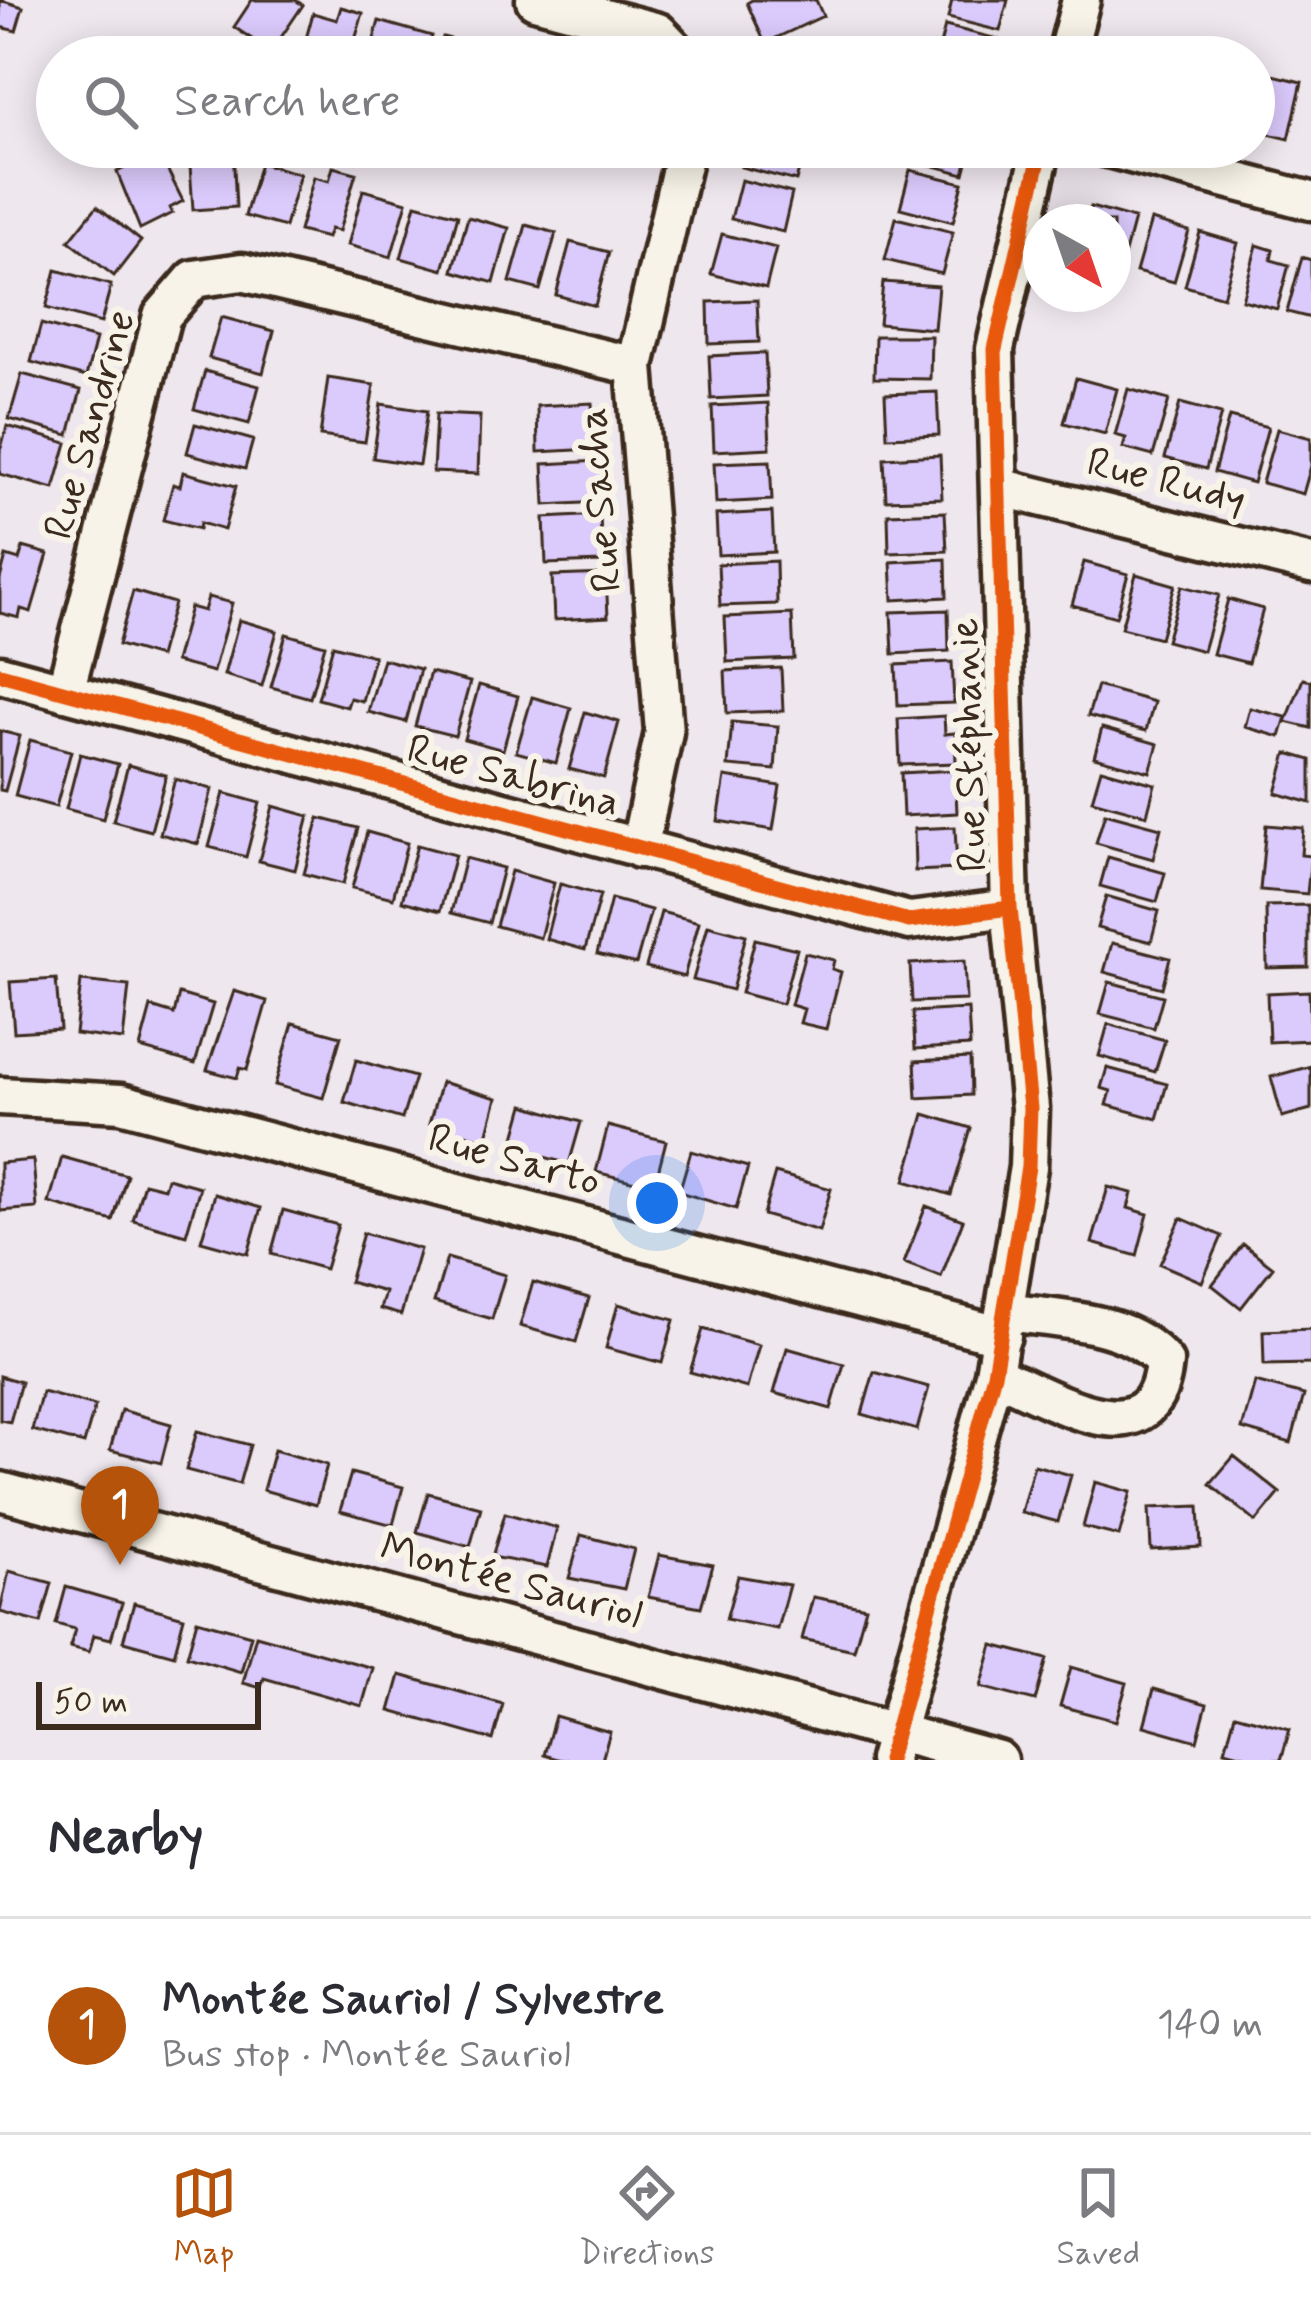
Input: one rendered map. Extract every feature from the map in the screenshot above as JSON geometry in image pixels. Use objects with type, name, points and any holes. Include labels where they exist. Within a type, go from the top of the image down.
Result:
[{"type":"street","points":[[535,0],[662,36]]},
{"type":"street","points":[[1072,36],[1081,0]]},
{"type":"street","name":"Rue Sacha","points":[[639,849],[664,732],[635,365],[681,168]]},
{"type":"street","name":"Rue Stéphanie","points":[[892,1746],[994,1374],[1028,1167],[1030,1108],[1010,908],[995,349],[1037,168]]},
{"type":"street","points":[[1184,168],[1311,201]]},
{"type":"street","name":"Rue Sandrine","points":[[65,692],[162,316],[194,279],[242,272],[635,365]]},
{"type":"street","name":"Rue Rudy","points":[[999,487],[1311,564]]},
{"type":"street","name":"Rue Sabrina","points":[[0,674],[909,921],[1010,908]]},
{"type":"street","name":"Rue Sarto","points":[[0,1096],[121,1103],[1005,1324]]},
{"type":"street","points":[[994,1374],[1083,1412],[1130,1420],[1147,1412],[1162,1382],[1164,1362],[1153,1349],[1114,1329],[1005,1324]]},
{"type":"street","name":"Montée Sauriol","points":[[0,1491],[892,1746],[998,1760]]},
{"type":"building","points":[[0,0],[23,7],[16,31],[0,27]]},
{"type":"building","points":[[252,0],[295,0],[303,5],[282,36],[247,36],[234,27]]},
{"type":"building","points":[[816,0],[823,16],[780,36],[762,36],[747,3]]},
{"type":"building","points":[[952,0],[1008,0],[1000,31],[948,18]]},
{"type":"building","points":[[341,7],[363,13],[356,36],[307,36],[313,13],[337,20]]},
{"type":"building","points":[[379,21],[432,36],[375,36]]},
{"type":"building","points":[[945,26],[986,36],[942,36]]},
{"type":"building","points":[[1275,75],[1302,82],[1289,139],[1275,136]]},
{"type":"building","points":[[166,168],[183,201],[170,208],[172,213],[140,229],[117,172]]},
{"type":"building","points":[[190,168],[234,168],[236,207],[193,210]]},
{"type":"building","points":[[259,168],[300,174],[285,227],[245,216]]},
{"type":"building","points":[[333,168],[356,173],[339,231],[330,229],[327,238],[299,231],[314,177],[329,181]]},
{"type":"building","points":[[745,168],[799,168],[796,181]]},
{"type":"building","points":[[910,170],[963,183],[953,222],[900,208]]},
{"type":"building","points":[[741,180],[792,193],[783,232],[731,219]]},
{"type":"building","points":[[363,190],[407,202],[391,257],[348,245]]},
{"type":"building","points":[[416,204],[458,215],[443,270],[401,258]]},
{"type":"building","points":[[97,206],[141,241],[114,276],[69,241]]},
{"type":"building","points":[[468,217],[509,228],[494,283],[453,271]]},
{"type":"building","points":[[896,218],[953,232],[942,274],[885,260]]},
{"type":"building","points":[[1151,220],[1189,231],[1174,282],[1136,272]]},
{"type":"building","points":[[526,225],[556,233],[540,290],[510,282]]},
{"type":"building","points":[[1200,232],[1238,243],[1223,297],[1185,286]]},
{"type":"building","points":[[722,234],[776,248],[766,288],[711,274]]},
{"type":"building","points":[[570,242],[609,252],[595,306],[556,295]]},
{"type":"building","points":[[1257,245],[1273,250],[1271,260],[1289,265],[1277,309],[1242,300]]},
{"type":"building","points":[[1302,257],[1311,260],[1311,318],[1287,312]]},
{"type":"building","points":[[56,270],[111,285],[101,323],[46,308]]},
{"type":"building","points":[[883,282],[938,286],[934,329],[879,324]]},
{"type":"building","points":[[757,300],[759,342],[709,344],[708,302]]},
{"type":"building","points":[[221,317],[274,331],[263,373],[209,358]]},
{"type":"building","points":[[41,324],[96,339],[86,377],[31,362]]},
{"type":"building","points":[[875,336],[931,336],[930,379],[874,378]]},
{"type":"building","points":[[765,353],[767,396],[711,399],[709,356]]},
{"type":"building","points":[[205,371],[259,386],[249,424],[194,409]]},
{"type":"building","points":[[22,374],[81,390],[69,435],[9,419]]},
{"type":"building","points":[[328,378],[374,385],[365,442],[320,436]]},
{"type":"building","points":[[1076,378],[1117,389],[1105,434],[1064,423]]},
{"type":"building","points":[[1128,389],[1169,400],[1153,456],[1123,448],[1126,438],[1115,435]]},
{"type":"building","points":[[937,392],[939,435],[887,437],[885,394]]},
{"type":"building","points":[[592,403],[595,449],[538,452],[537,406]]},
{"type":"building","points":[[768,403],[770,448],[714,451],[712,406]]},
{"type":"building","points":[[1180,403],[1221,414],[1206,469],[1165,458]]},
{"type":"building","points":[[381,404],[427,411],[419,465],[373,458]]},
{"type":"building","points":[[436,414],[480,416],[478,474],[433,472]]},
{"type":"building","points":[[1229,417],[1268,427],[1253,483],[1214,472]]},
{"type":"building","points":[[195,424],[253,440],[245,469],[187,453]]},
{"type":"building","points":[[7,426],[67,443],[54,489],[0,474]]},
{"type":"building","points":[[1277,429],[1311,438],[1311,466],[1303,494],[1262,483]]},
{"type":"building","points":[[940,455],[942,498],[886,500],[884,458]]},
{"type":"building","points":[[600,461],[602,502],[545,505],[543,464]]},
{"type":"building","points":[[770,461],[772,500],[716,503],[714,463]]},
{"type":"building","points":[[183,472],[236,486],[224,530],[163,520],[173,484],[180,486]]},
{"type":"building","points":[[772,512],[774,552],[718,555],[716,515]]},
{"type":"building","points":[[945,512],[947,551],[889,553],[888,514]]},
{"type":"building","points":[[600,515],[602,562],[546,564],[544,518]]},
{"type":"building","points":[[23,547],[48,554],[31,612],[21,609],[19,618],[0,613],[0,579],[6,556],[19,560]]},
{"type":"building","points":[[946,559],[947,597],[893,600],[891,562]]},
{"type":"building","points":[[776,561],[777,604],[720,606],[718,564]]},
{"type":"building","points":[[1084,562],[1128,574],[1116,617],[1072,605]]},
{"type":"building","points":[[606,574],[608,617],[554,620],[552,576]]},
{"type":"building","points":[[1136,574],[1175,585],[1160,638],[1121,628]]},
{"type":"building","points":[[1182,586],[1219,595],[1203,651],[1166,641]]},
{"type":"building","points":[[133,591],[174,603],[159,657],[118,645]]},
{"type":"building","points":[[208,597],[232,603],[213,672],[175,662],[190,607],[204,611]]},
{"type":"building","points":[[1228,599],[1263,609],[1248,663],[1213,654]]},
{"type":"building","points":[[948,610],[949,651],[893,654],[891,612]]},
{"type":"building","points":[[792,614],[794,659],[727,662],[725,617]]},
{"type":"building","points":[[239,620],[277,631],[262,686],[224,675]]},
{"type":"building","points":[[286,634],[325,645],[310,698],[271,687]]},
{"type":"building","points":[[333,645],[374,656],[362,701],[350,698],[347,707],[318,699]]},
{"type":"building","points":[[383,659],[420,669],[406,722],[368,712]]},
{"type":"building","points":[[952,662],[954,703],[898,705],[896,665]]},
{"type":"building","points":[[781,668],[783,711],[727,713],[725,671]]},
{"type":"building","points":[[430,672],[470,682],[455,736],[415,726]]},
{"type":"building","points":[[1303,679],[1311,681],[1311,728],[1286,722]]},
{"type":"building","points":[[479,685],[518,696],[503,750],[464,739]]},
{"type":"building","points":[[1097,686],[1154,702],[1146,731],[1088,716]]},
{"type":"building","points":[[532,697],[571,708],[556,763],[516,752]]},
{"type":"building","points":[[1250,708],[1286,717],[1280,737],[1245,727]]},
{"type":"building","points":[[585,712],[619,722],[604,778],[569,769]]},
{"type":"building","points":[[944,716],[945,734],[955,733],[956,763],[900,765],[898,719]]},
{"type":"building","points":[[732,722],[778,726],[775,770],[728,766]]},
{"type":"building","points":[[1102,728],[1158,744],[1150,772],[1094,757]]},
{"type":"building","points":[[0,731],[20,736],[5,791],[0,790]]},
{"type":"building","points":[[30,740],[71,751],[56,807],[15,796]]},
{"type":"building","points":[[1287,753],[1311,760],[1311,803],[1276,793]]},
{"type":"building","points":[[80,754],[118,764],[103,819],[66,809]]},
{"type":"building","points":[[128,765],[166,775],[151,831],[113,821]]},
{"type":"building","points":[[1101,769],[1155,784],[1147,815],[1092,800]]},
{"type":"building","points":[[955,770],[957,813],[903,816],[901,773]]},
{"type":"building","points":[[725,777],[780,786],[773,830],[718,821]]},
{"type":"building","points":[[175,779],[212,789],[198,844],[160,834]]},
{"type":"building","points":[[224,793],[260,803],[246,857],[209,847]]},
{"type":"building","points":[[273,806],[309,816],[295,870],[259,861]]},
{"type":"building","points":[[1105,813],[1161,828],[1153,859],[1096,843]]},
{"type":"building","points":[[319,818],[358,828],[343,884],[304,874]]},
{"type":"building","points":[[1266,825],[1303,828],[1301,855],[1311,856],[1307,894],[1260,890]]},
{"type":"building","points":[[955,827],[957,869],[915,871],[914,829]]},
{"type":"building","points":[[367,832],[407,843],[393,898],[352,888]]},
{"type":"building","points":[[417,845],[455,855],[440,911],[402,901]]},
{"type":"building","points":[[1108,857],[1165,873],[1157,902],[1100,886]]},
{"type":"building","points":[[465,858],[503,868],[489,923],[451,913]]},
{"type":"building","points":[[511,871],[554,883],[540,938],[496,926]]},
{"type":"building","points":[[560,884],[600,895],[585,950],[546,939]]},
{"type":"building","points":[[1106,896],[1159,911],[1151,942],[1097,928]]},
{"type":"building","points":[[611,899],[651,910],[636,964],[597,954]]},
{"type":"building","points":[[1308,905],[1308,967],[1267,968],[1266,906]]},
{"type":"building","points":[[661,912],[699,922],[684,977],[646,967]]},
{"type":"building","points":[[708,925],[746,935],[732,990],[693,980]]},
{"type":"building","points":[[755,939],[797,949],[782,1004],[741,993]]},
{"type":"building","points":[[1112,943],[1170,958],[1162,988],[1104,972]]},
{"type":"building","points":[[805,953],[834,960],[832,969],[841,972],[826,1029],[800,1023],[804,1009],[791,1005]]},
{"type":"building","points":[[964,961],[966,1000],[912,1002],[910,964]]},
{"type":"building","points":[[56,979],[60,1029],[14,1032],[10,982]]},
{"type":"building","points":[[81,981],[129,986],[123,1040],[75,1034]]},
{"type":"building","points":[[1109,982],[1163,996],[1154,1028],[1100,1014]]},
{"type":"building","points":[[234,991],[267,1001],[247,1070],[240,1068],[237,1078],[207,1070]]},
{"type":"building","points":[[1309,991],[1311,1040],[1269,1042],[1267,993]]},
{"type":"building","points":[[179,994],[213,1004],[195,1064],[140,1048],[151,1007],[174,1014]]},
{"type":"building","points":[[968,1009],[970,1046],[915,1049],[913,1012]]},
{"type":"building","points":[[293,1023],[341,1036],[323,1098],[275,1085]]},
{"type":"building","points":[[1108,1024],[1165,1040],[1155,1072],[1099,1056]]},
{"type":"building","points":[[970,1058],[971,1095],[917,1098],[915,1061]]},
{"type":"building","points":[[356,1060],[415,1077],[402,1119],[344,1102]]},
{"type":"building","points":[[1311,1066],[1311,1109],[1282,1117],[1271,1077]]},
{"type":"building","points":[[1107,1068],[1167,1084],[1157,1119],[1107,1105],[1111,1091],[1101,1088]]},
{"type":"building","points":[[441,1082],[497,1098],[486,1140],[429,1124]]},
{"type":"building","points":[[524,1105],[581,1122],[569,1164],[512,1148]]},
{"type":"building","points":[[924,1114],[971,1128],[951,1195],[905,1181]]},
{"type":"building","points":[[608,1126],[666,1141],[654,1187],[596,1172]]},
{"type":"building","points":[[691,1151],[748,1167],[736,1209],[679,1192]]},
{"type":"building","points":[[62,1157],[127,1175],[113,1221],[49,1203]]},
{"type":"building","points":[[33,1160],[37,1208],[0,1211],[0,1163]]},
{"type":"building","points":[[775,1173],[831,1189],[819,1231],[763,1215]]},
{"type":"building","points":[[167,1178],[200,1187],[186,1235],[133,1220],[144,1183],[164,1188]]},
{"type":"building","points":[[1108,1187],[1132,1193],[1128,1208],[1148,1214],[1137,1256],[1092,1243]]},
{"type":"building","points":[[215,1194],[261,1208],[248,1254],[201,1241]]},
{"type":"building","points":[[926,1206],[963,1220],[941,1277],[904,1263]]},
{"type":"building","points":[[283,1210],[338,1225],[325,1269],[271,1254]]},
{"type":"building","points":[[1181,1218],[1222,1236],[1202,1282],[1160,1264]]},
{"type":"building","points":[[363,1233],[420,1249],[401,1315],[380,1309],[385,1292],[349,1282]]},
{"type":"building","points":[[1243,1244],[1273,1267],[1241,1308],[1212,1285]]},
{"type":"building","points":[[447,1258],[505,1275],[492,1319],[434,1302]]},
{"type":"building","points":[[533,1282],[589,1298],[576,1342],[520,1326]]},
{"type":"building","points":[[618,1304],[674,1320],[662,1363],[606,1348]]},
{"type":"building","points":[[703,1329],[759,1345],[747,1388],[690,1372]]},
{"type":"building","points":[[1311,1329],[1311,1364],[1264,1365],[1263,1331]]},
{"type":"building","points":[[787,1348],[844,1364],[831,1409],[774,1393]]},
{"type":"building","points":[[874,1372],[929,1387],[917,1430],[862,1414]]},
{"type":"building","points":[[0,1376],[21,1382],[10,1422],[0,1420]]},
{"type":"building","points":[[1255,1382],[1304,1395],[1291,1443],[1242,1429]]},
{"type":"building","points":[[42,1392],[95,1406],[84,1444],[32,1430]]},
{"type":"building","points":[[121,1410],[171,1424],[161,1463],[110,1450]]},
{"type":"building","points":[[197,1431],[250,1445],[239,1484],[186,1470]]},
{"type":"building","points":[[274,1450],[327,1465],[316,1505],[263,1490]]},
{"type":"building","points":[[1234,1456],[1280,1493],[1256,1522],[1210,1484]]},
{"type":"building","points":[[1034,1465],[1071,1475],[1058,1522],[1021,1512]]},
{"type":"building","points":[[351,1473],[403,1487],[393,1525],[340,1511]]},
{"type":"building","points":[[1095,1482],[1131,1492],[1119,1536],[1083,1527]]},
{"type":"building","points":[[428,1493],[481,1507],[470,1547],[417,1532]]},
{"type":"building","points":[[1199,1506],[1201,1547],[1151,1550],[1149,1508]]},
{"type":"building","points":[[505,1513],[557,1528],[547,1567],[492,1557]]},
{"type":"building","points":[[581,1535],[634,1549],[624,1589],[569,1578]]},
{"type":"building","points":[[659,1555],[713,1565],[701,1607],[648,1597]]},
{"type":"building","points":[[9,1571],[52,1583],[41,1623],[0,1612]]},
{"type":"building","points":[[738,1576],[789,1585],[777,1629],[726,1619]]},
{"type":"building","points":[[66,1587],[122,1603],[111,1639],[94,1635],[89,1652],[70,1647],[75,1629],[56,1624]]},
{"type":"building","points":[[813,1597],[866,1607],[854,1650],[802,1639]]},
{"type":"building","points":[[134,1603],[184,1617],[174,1655],[123,1641]]},
{"type":"building","points":[[197,1620],[251,1635],[241,1672],[187,1656]]},
{"type":"building","points":[[256,1635],[373,1668],[362,1706],[264,1678],[261,1688],[243,1683]]},
{"type":"building","points":[[993,1645],[1047,1659],[1035,1701],[981,1687]]},
{"type":"building","points":[[1071,1667],[1127,1683],[1116,1721],[1060,1706]]},
{"type":"building","points":[[400,1675],[503,1704],[493,1740],[390,1711]]},
{"type":"building","points":[[1154,1689],[1207,1704],[1197,1741],[1144,1726]]},
{"type":"building","points":[[1235,1714],[1290,1729],[1281,1760],[1225,1750]]},
{"type":"building","points":[[555,1716],[610,1732],[602,1760],[544,1755]]},
{"type":"cycle path","points":[[888,1760],[994,1374],[1028,1167],[1030,1108],[1010,908],[995,349],[1037,168]]},
{"type":"cycle path","points":[[0,674],[909,921],[1010,908]]},
{"type":"place","name":"Montée Sauriol / Sylvestre","points":[[120,1565]]}]
